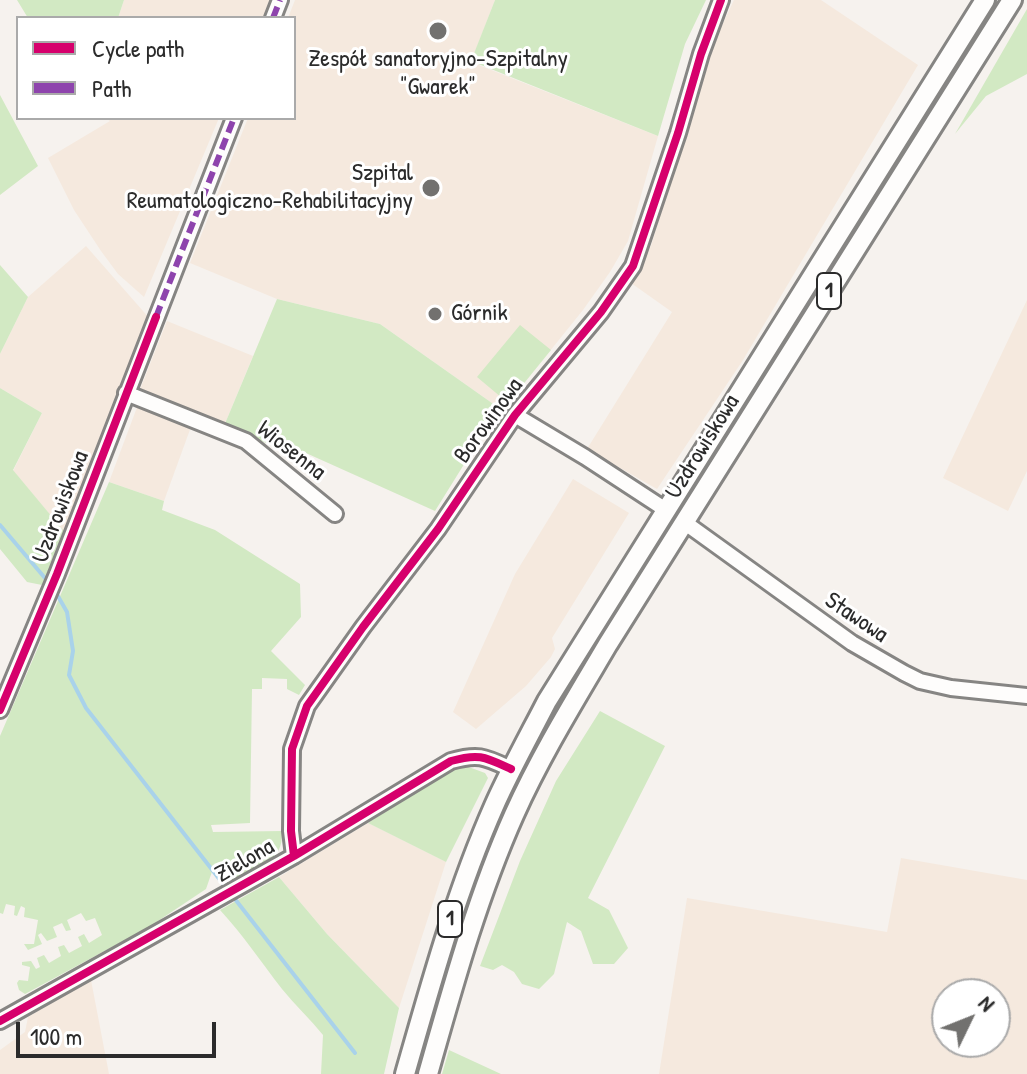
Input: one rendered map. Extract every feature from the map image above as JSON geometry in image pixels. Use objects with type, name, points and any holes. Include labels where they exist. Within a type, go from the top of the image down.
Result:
[{"type":"main road","name":"Uzdrowiskowa","points":[[405,1074],[451,916],[483,831],[511,769],[575,655],[985,0]]},
{"type":"main road","name":"Uzdrowiskowa","points":[[428,1074],[471,924],[514,815],[559,727],[1012,0]]},
{"type":"main road","points":[[681,484],[680,510],[684,522]]},
{"type":"street","name":"Borowinowa","points":[[294,856],[291,831],[292,749],[307,706],[438,529],[515,415],[601,312],[633,266],[721,0]]},
{"type":"street","name":"Uzdrowiskowa","points":[[0,710],[57,574],[233,120]]},
{"type":"street","name":"Wiosenna","points":[[126,393],[246,441],[335,514]]},
{"type":"street","name":"Borowinowa","points":[[515,415],[666,510]]},
{"type":"street","name":"Stawowa","points":[[684,522],[852,643],[904,673],[936,685],[1027,696]]},
{"type":"street","name":"Zielona","points":[[0,1021],[294,856],[451,761],[472,755],[511,769]]},
{"type":"shaded area","points":[[124,0],[272,0],[265,16],[119,16]]},
{"type":"shaded area","name":"Szpital Reumatologiczno-Rehabilitacyjny","points":[[295,0],[495,0],[471,62],[658,136],[628,241],[610,272],[508,403],[499,408],[380,324],[277,299],[190,263],[247,120],[296,120],[296,16],[289,16]]},
{"type":"shaded area","points":[[734,0],[821,0],[918,65],[743,360],[657,489],[587,449],[672,312],[631,283],[651,246],[707,57]]},
{"type":"shaded area","points":[[218,120],[144,297],[118,274],[101,251],[74,210],[48,158],[110,121]]},
{"type":"shaded area","points":[[86,246],[150,319],[68,536],[13,471],[42,413],[0,388],[0,354],[28,297]]},
{"type":"shaded area","points":[[1027,300],[1027,471],[1008,511],[943,478]]},
{"type":"shaded area","points":[[167,321],[253,356],[224,426],[139,392]]},
{"type":"shaded area","points":[[139,402],[192,424],[164,501],[109,482]]},
{"type":"shaded area","points":[[573,479],[629,513],[552,638],[555,649],[551,657],[526,686],[476,729],[453,712],[515,574]]},
{"type":"shaded area","points":[[368,823],[446,862],[399,1008],[327,934],[279,877]]},
{"type":"shaded area","points":[[901,858],[1027,880],[1027,1074],[659,1074],[687,898],[887,932]]},
{"type":"shaded area","points":[[91,980],[109,1074],[0,1074],[0,1050],[25,1032],[28,1017]]},
{"type":"green space","points":[[17,0],[124,0],[119,16],[27,16]]},
{"type":"green space","points":[[495,0],[706,0],[685,44],[658,136],[471,61]]},
{"type":"green space","points":[[1027,9],[1027,74],[986,96],[955,134]]},
{"type":"green space","points":[[0,95],[38,166],[0,195]]},
{"type":"green space","points":[[0,265],[28,297],[0,354]]},
{"type":"green space","points":[[277,299],[380,324],[499,408],[435,511],[297,449],[281,449],[224,426]]},
{"type":"green space","points":[[520,325],[551,350],[508,403],[477,377]]},
{"type":"green space","points":[[0,388],[42,413],[13,470],[68,536],[55,566],[42,585],[27,582],[0,549]]},
{"type":"green space","points":[[109,482],[164,501],[162,510],[215,530],[300,584],[301,617],[271,651],[305,685],[299,695],[287,689],[287,679],[262,678],[262,689],[252,689],[250,823],[211,825],[213,832],[282,831],[281,842],[267,863],[231,882],[215,863],[206,889],[149,927],[25,994],[19,990],[17,983],[19,980],[28,981],[30,967],[22,965],[22,962],[31,961],[36,969],[40,967],[37,958],[44,955],[49,963],[61,956],[58,947],[64,945],[69,953],[82,946],[78,937],[84,934],[89,943],[102,935],[95,918],[86,921],[81,913],[67,920],[71,930],[66,931],[62,923],[53,927],[57,937],[47,941],[41,933],[38,935],[42,944],[28,950],[24,944],[34,944],[38,920],[24,917],[25,908],[21,906],[17,916],[14,915],[15,906],[6,904],[3,914],[0,913],[0,736]]},
{"type":"green space","points":[[600,711],[665,746],[588,898],[609,910],[628,948],[614,964],[593,964],[581,931],[567,922],[554,974],[539,989],[522,984],[514,972],[502,965],[493,970],[480,966],[520,861],[556,781]]},
{"type":"green space","points":[[466,766],[485,773],[488,778],[446,862],[368,823],[448,770]]},
{"type":"green space","points":[[279,877],[327,934],[399,1008],[384,1074],[321,1074],[323,1035],[220,910]]},
{"type":"green space","points":[[449,1050],[501,1074],[442,1074]]},
{"type":"waterway","points":[[0,525],[50,584]]},
{"type":"waterway","points":[[55,591],[67,612],[73,651],[69,675],[86,708],[355,1053]]},
{"type":"marked path","points":[[274,16],[280,0]]},
{"type":"marked path","points":[[156,317],[233,120]]},
{"type":"cycle path","points":[[294,856],[291,831],[292,749],[307,706],[438,529],[515,415],[601,312],[633,266],[721,0]]},
{"type":"cycle path","points":[[0,710],[57,574],[156,317]]},
{"type":"cycle path","points":[[0,1021],[294,856],[451,761],[482,758],[511,769]]},
{"type":"place","name":"Zespół sanatoryjno-Szpitalny \"Gwarek\"","points":[[438,31]]},
{"type":"place","name":"Szpital Reumatologiczno-Rehabilitacyjny","points":[[431,188]]},
{"type":"place","name":"Górnik","points":[[435,314]]}]
